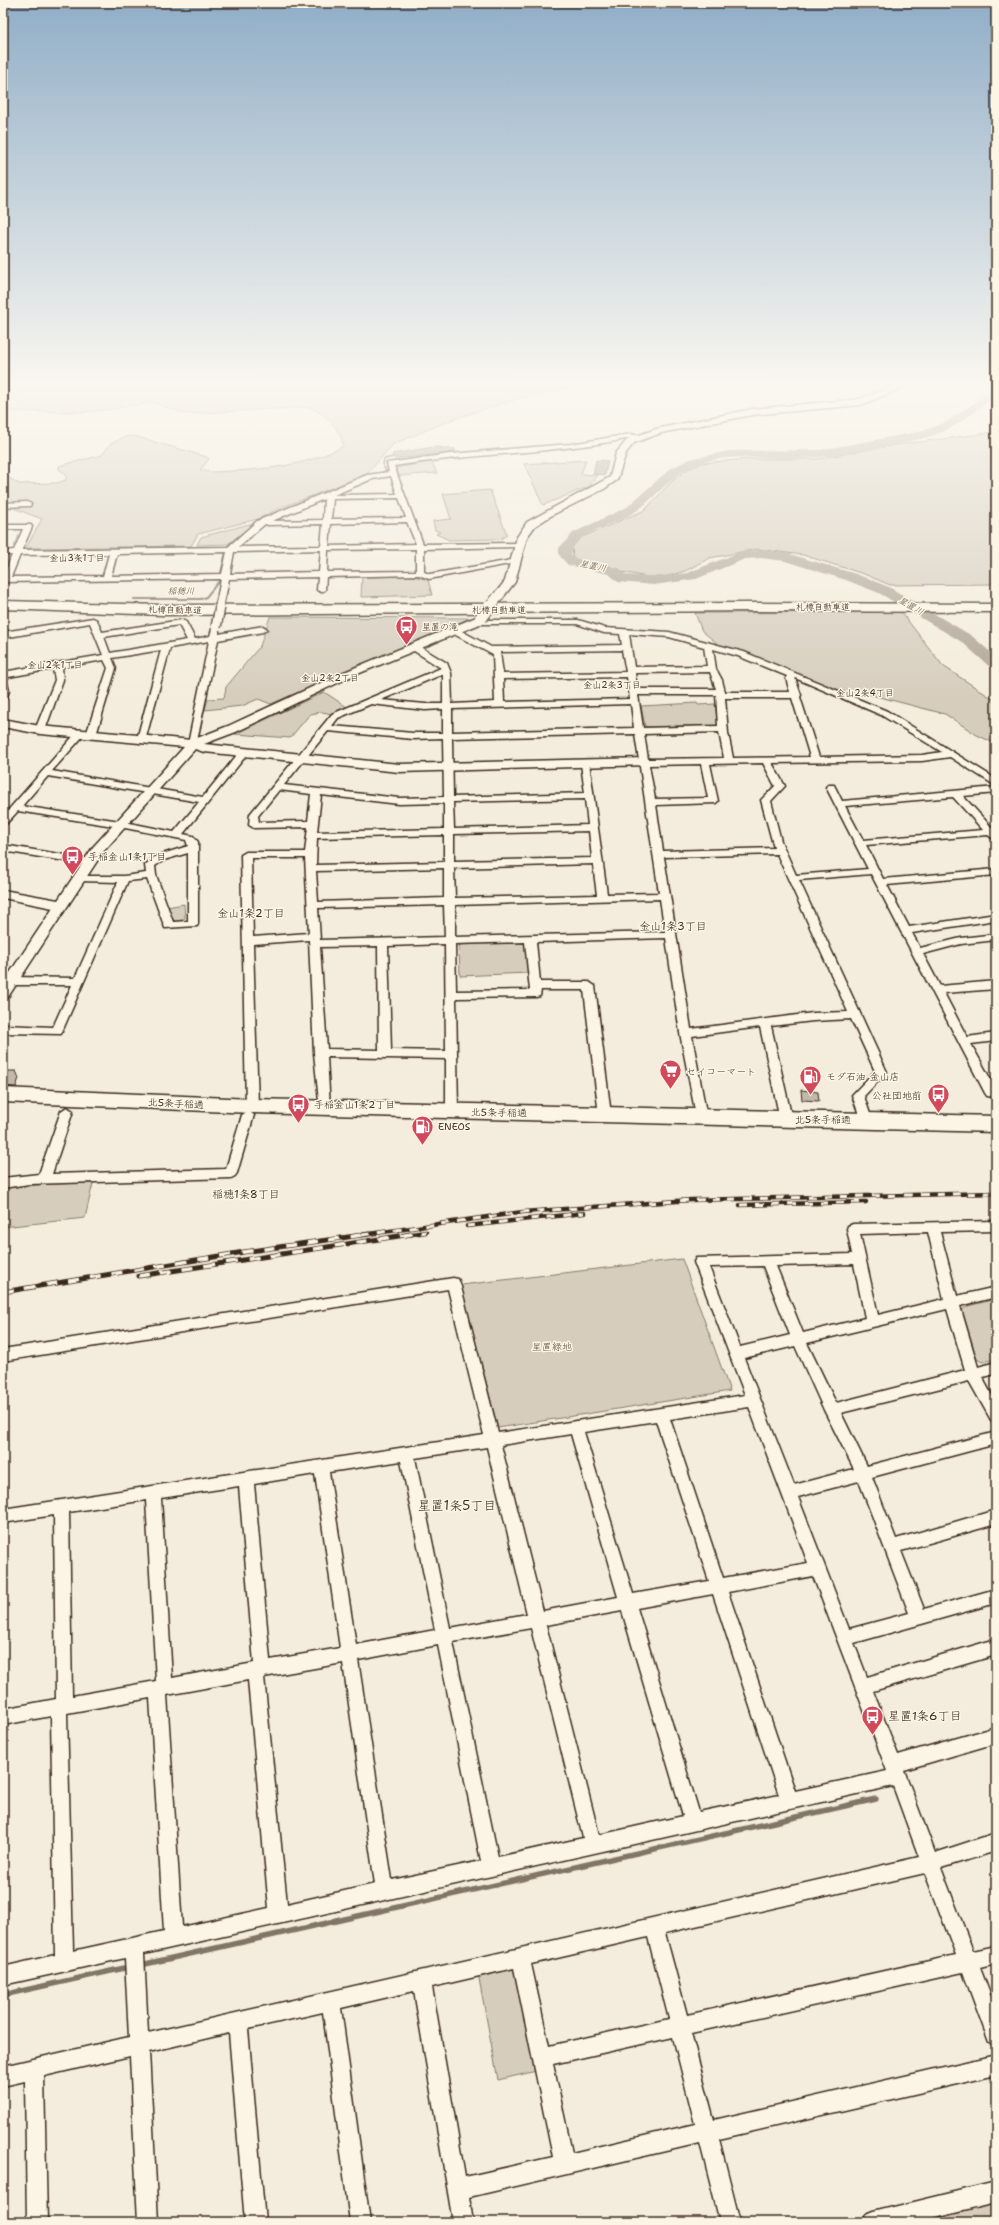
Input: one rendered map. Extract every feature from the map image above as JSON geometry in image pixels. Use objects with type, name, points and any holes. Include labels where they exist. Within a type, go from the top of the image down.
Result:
[{"type":"highway","name":"札樽自動車道","points":[[3,601],[166,605],[996,603]]},
{"type":"highway","name":"札樽自動車道","points":[[3,605],[163,610],[273,611],[748,604],[996,608]]},
{"type":"highway","points":[[3,610],[52,607]]},
{"type":"highway","name":"北5条手稲通","points":[[3,1095],[250,1111],[324,1108],[996,1124]]},
{"type":"highway","name":"北5条手稲通","points":[[3,1108],[67,1110],[250,1111],[996,1134]]},
{"type":"street","points":[[193,744],[231,549],[260,523],[339,491]]},
{"type":"street","points":[[399,491],[420,546],[420,573]]},
{"type":"street","points":[[479,620],[510,582],[522,537],[531,524],[550,512],[593,491]]},
{"type":"street","points":[[325,497],[401,496]]},
{"type":"street","points":[[321,590],[328,521],[325,497]]},
{"type":"street","points":[[3,505],[27,504]]},
{"type":"street","points":[[260,523],[410,520]]},
{"type":"street","points":[[3,527],[28,526],[4,580],[420,573],[429,577],[515,561]]},
{"type":"street","points":[[3,553],[520,544]]},
{"type":"street","points":[[106,578],[114,551]]},
{"type":"street","points":[[3,635],[93,620],[109,656],[112,668],[86,734],[46,773],[3,822]]},
{"type":"street","points":[[3,994],[90,862],[120,824],[193,744],[232,729],[346,675],[479,620],[578,622],[604,630],[669,635],[741,654],[884,713],[996,783]]},
{"type":"street","points":[[100,635],[182,622],[192,642]]},
{"type":"street","points":[[3,674],[264,629]]},
{"type":"street","points":[[455,631],[497,654],[500,704]]},
{"type":"street","points":[[624,632],[666,896],[670,934],[701,1118]]},
{"type":"street","points":[[708,646],[712,669],[715,672],[720,693],[723,730],[729,760]]},
{"type":"street","points":[[142,739],[166,647]]},
{"type":"street","points":[[414,647],[444,665],[446,669],[451,901],[450,995],[452,1111]]},
{"type":"street","points":[[491,650],[626,647]]},
{"type":"street","points":[[40,730],[59,680],[57,665]]},
{"type":"street","points":[[446,669],[335,716],[253,816],[254,825],[312,830],[449,831],[593,828]]},
{"type":"street","points":[[498,677],[712,669]]},
{"type":"street","points":[[792,674],[790,678],[797,695],[815,759]]},
{"type":"street","points":[[3,683],[5,691],[3,697]]},
{"type":"street","points":[[370,701],[425,707],[720,693],[797,695]]},
{"type":"street","points":[[3,723],[40,730],[193,744],[204,748],[399,768],[729,760],[922,758],[951,754]]},
{"type":"street","points":[[325,728],[413,736],[723,730]]},
{"type":"street","points":[[177,835],[244,752]]},
{"type":"street","points":[[766,760],[780,786],[766,800],[776,841],[881,1072],[858,1095],[866,1120]]},
{"type":"street","points":[[651,802],[713,801],[706,761]]},
{"type":"street","points":[[586,764],[602,897]]},
{"type":"street","points":[[46,773],[206,800]]},
{"type":"street","points":[[277,787],[399,801],[590,796]]},
{"type":"street","points":[[830,787],[991,1092],[996,1093]]},
{"type":"street","points":[[839,804],[996,790]]},
{"type":"street","points":[[316,792],[310,855],[324,1108]]},
{"type":"street","points":[[956,794],[993,835]]},
{"type":"street","points":[[15,808],[120,824],[177,835],[193,842],[193,848],[193,924],[169,926],[151,875],[150,865],[154,861],[193,848]]},
{"type":"street","points":[[860,843],[993,835]]},
{"type":"street","points":[[3,848],[90,862]]},
{"type":"street","points":[[659,854],[780,851]]},
{"type":"street","points":[[3,1183],[44,1179],[231,1173],[250,1111],[246,855],[310,855]]},
{"type":"street","points":[[311,868],[597,861]]},
{"type":"street","points":[[792,878],[875,871]]},
{"type":"street","points":[[881,882],[996,872]]},
{"type":"street","points":[[79,878],[124,879],[151,875]]},
{"type":"street","points":[[3,1029],[57,1030],[124,879]]},
{"type":"street","points":[[4,895],[61,905]]},
{"type":"street","points":[[313,905],[666,896]]},
{"type":"street","points":[[906,931],[996,917]]},
{"type":"street","points":[[248,941],[451,940],[670,934]]},
{"type":"street","points":[[917,952],[961,941],[996,937]]},
{"type":"street","points":[[450,995],[536,993],[530,938]]},
{"type":"street","points":[[383,941],[386,1053]]},
{"type":"street","points":[[12,981],[79,982]]},
{"type":"street","points":[[937,990],[996,985]]},
{"type":"street","points":[[535,986],[589,986],[605,1115]]},
{"type":"street","points":[[686,1033],[813,1017],[855,1015]]},
{"type":"street","points":[[764,1023],[770,1042],[786,1119]]},
{"type":"street","points":[[964,1041],[996,1038]]},
{"type":"street","points":[[320,1053],[452,1055]]},
{"type":"street","points":[[44,1179],[67,1110]]},
{"type":"street","points":[[873,1322],[853,1230],[996,1226]]},
{"type":"street","points":[[933,1228],[952,1303],[973,1374],[996,1416]]},
{"type":"street","points":[[859,1259],[701,1262],[996,2036]]},
{"type":"street","points":[[768,1261],[799,1340],[831,1410],[863,1473],[919,1617]]},
{"type":"street","points":[[3,1355],[452,1283],[535,1620],[593,1845]]},
{"type":"street","points":[[736,1354],[996,1292]]},
{"type":"street","points":[[831,1410],[996,1368]]},
{"type":"street","points":[[3,1516],[754,1400]]},
{"type":"street","points":[[661,1414],[790,1801]]},
{"type":"street","points":[[576,1428],[626,1603],[693,1822]]},
{"type":"street","points":[[790,1494],[996,1438]]},
{"type":"street","points":[[407,1453],[491,1867]]},
{"type":"street","points":[[321,1466],[385,1891]]},
{"type":"street","points":[[246,1478],[259,1670],[279,1914]]},
{"type":"street","points":[[153,1492],[161,1688],[174,1938]]},
{"type":"street","points":[[61,1507],[61,1706],[64,1962]]},
{"type":"street","points":[[891,1547],[996,1517]]},
{"type":"street","points":[[3,1717],[818,1568]]},
{"type":"street","points":[[844,1638],[996,1596]]},
{"type":"street","points":[[863,1686],[996,1647]]},
{"type":"street","points":[[3,1976],[64,1962],[134,1960],[174,1938],[790,1801],[895,1771],[996,1735]]},
{"type":"street","points":[[3,2076],[654,1928],[930,1863],[996,1842]]},
{"type":"street","points":[[654,1928],[730,2222]]},
{"type":"street","points":[[542,2057],[996,1955]]},
{"type":"street","points":[[521,1958],[565,2165]]},
{"type":"street","points":[[134,1960],[148,2222]]},
{"type":"street","points":[[422,1981],[463,2222]]},
{"type":"street","points":[[331,2002],[360,2222]]},
{"type":"street","points":[[238,2023],[256,2222]]},
{"type":"street","points":[[458,2189],[996,2065]]},
{"type":"street","points":[[34,2069],[37,2222]]},
{"type":"street","points":[[874,2222],[996,2192]]},
{"type":"green space","points":[[3,491],[324,491],[278,509],[258,519],[198,534],[191,546],[26,548],[42,519],[3,504]]},
{"type":"green space","points":[[490,491],[507,535],[500,539],[449,540],[436,534],[440,532],[435,530],[433,521],[451,519],[443,494]]},
{"type":"green space","points":[[536,491],[578,491],[543,505]]},
{"type":"green space","points":[[663,491],[996,491],[996,584],[890,585],[864,574],[803,555],[757,549],[710,558],[685,571],[665,577],[647,577],[622,572],[609,566],[589,564],[573,558],[572,547],[580,538],[645,510]]},
{"type":"green space","points":[[257,522],[228,544],[197,545],[201,537]]},
{"type":"green space","points":[[413,576],[428,580],[432,595],[361,597],[362,577]]},
{"type":"green space","points":[[901,612],[943,666],[996,701],[996,744],[977,735],[945,714],[868,694],[853,697],[746,654],[723,648],[702,631],[695,613]]},
{"type":"green space","points":[[270,617],[470,618],[271,704],[258,699],[242,706],[205,710],[208,699],[224,698],[226,687],[260,646]]},
{"type":"green space","points":[[324,692],[347,707],[332,714],[322,712],[310,714],[290,738],[235,734]]},
{"type":"green space","points":[[697,703],[698,705],[715,704],[718,725],[645,726],[641,706]]},
{"type":"green space","points":[[184,904],[185,918],[177,922],[172,919],[167,907]]},
{"type":"green space","points":[[462,944],[525,944],[528,973],[460,976],[459,946]]},
{"type":"green space","points":[[93,1183],[85,1218],[3,1227],[3,1188],[48,1184]]},
{"type":"green space","name":"星置緑地","points":[[682,1259],[730,1391],[498,1428],[461,1285]]},
{"type":"green space","points":[[996,1299],[996,1359],[982,1362],[977,1359],[962,1310],[968,1306]]},
{"type":"green space","points":[[521,1958],[545,2069],[498,2080],[477,1968]]},
{"type":"green space","points":[[996,2200],[996,2222],[903,2222]]},
{"type":"building","points":[[3,1071],[16,1071],[19,1078],[16,1087],[3,1086]]},
{"type":"building","name":"モダ石油 金山店","points":[[801,1090],[818,1092],[819,1101],[802,1100]]},
{"type":"waterway","name":"稲穂川","points":[[228,545],[258,520],[330,491]]},
{"type":"waterway","name":"星置川","points":[[652,491],[631,509],[587,530],[570,542],[566,548],[565,555],[568,560],[579,565],[609,569],[617,573],[623,579],[654,581],[691,576],[743,555],[761,554],[786,557],[851,577],[884,590],[967,639],[996,665]]},
{"type":"waterway","name":"稲穂川","points":[[221,572],[226,552]]},
{"type":"waterway","name":"稲穂川","points":[[134,599],[201,599],[206,597],[220,580]]},
{"type":"waterway","points":[[141,1965],[876,1799]]},
{"type":"waterway","points":[[3,1995],[129,1967]]},
{"type":"railway","points":[[369,1234],[523,1212],[691,1200],[996,1193]]},
{"type":"railway","points":[[740,1205],[866,1202]]},
{"type":"railway","points":[[467,1226],[584,1213]]},
{"type":"railway","points":[[412,1234],[426,1232]]},
{"type":"railway","points":[[3,1292],[244,1252],[369,1234]]},
{"type":"railway","points":[[362,1235],[369,1234]]},
{"type":"railway","points":[[139,1276],[412,1234]]},
{"type":"railway","points":[[405,1235],[412,1234]]},
{"type":"place","name":"星置の滝","points":[[407,646]]},
{"type":"place","name":"手稲金山1条1丁目","points":[[72,876]]},
{"type":"place","name":"セイコーマート","points":[[671,1090]]},
{"type":"place","name":"モダ石油 金山店","points":[[810,1096]]},
{"type":"place","name":"公社団地前","points":[[938,1114]]},
{"type":"place","name":"手稲金山1条2丁目","points":[[299,1124]]},
{"type":"place","name":"ENEOS","points":[[423,1146]]},
{"type":"place","name":"星置1条6丁目","points":[[873,1736]]},
{"type":"district","name":"金山3条1丁目","points":[[77,558]]},
{"type":"district","name":"金山2条1丁目","points":[[55,665]]},
{"type":"district","name":"金山2条2丁目","points":[[330,678]]},
{"type":"district","name":"金山2条3丁目","points":[[612,685]]},
{"type":"district","name":"金山2条4丁目","points":[[865,693]]},
{"type":"district","name":"金山1条2丁目","points":[[251,913]]},
{"type":"district","name":"金山1条3丁目","points":[[673,926]]},
{"type":"district","name":"稲穂1条8丁目","points":[[246,1194]]},
{"type":"district","name":"星置1条5丁目","points":[[457,1505]]}]
